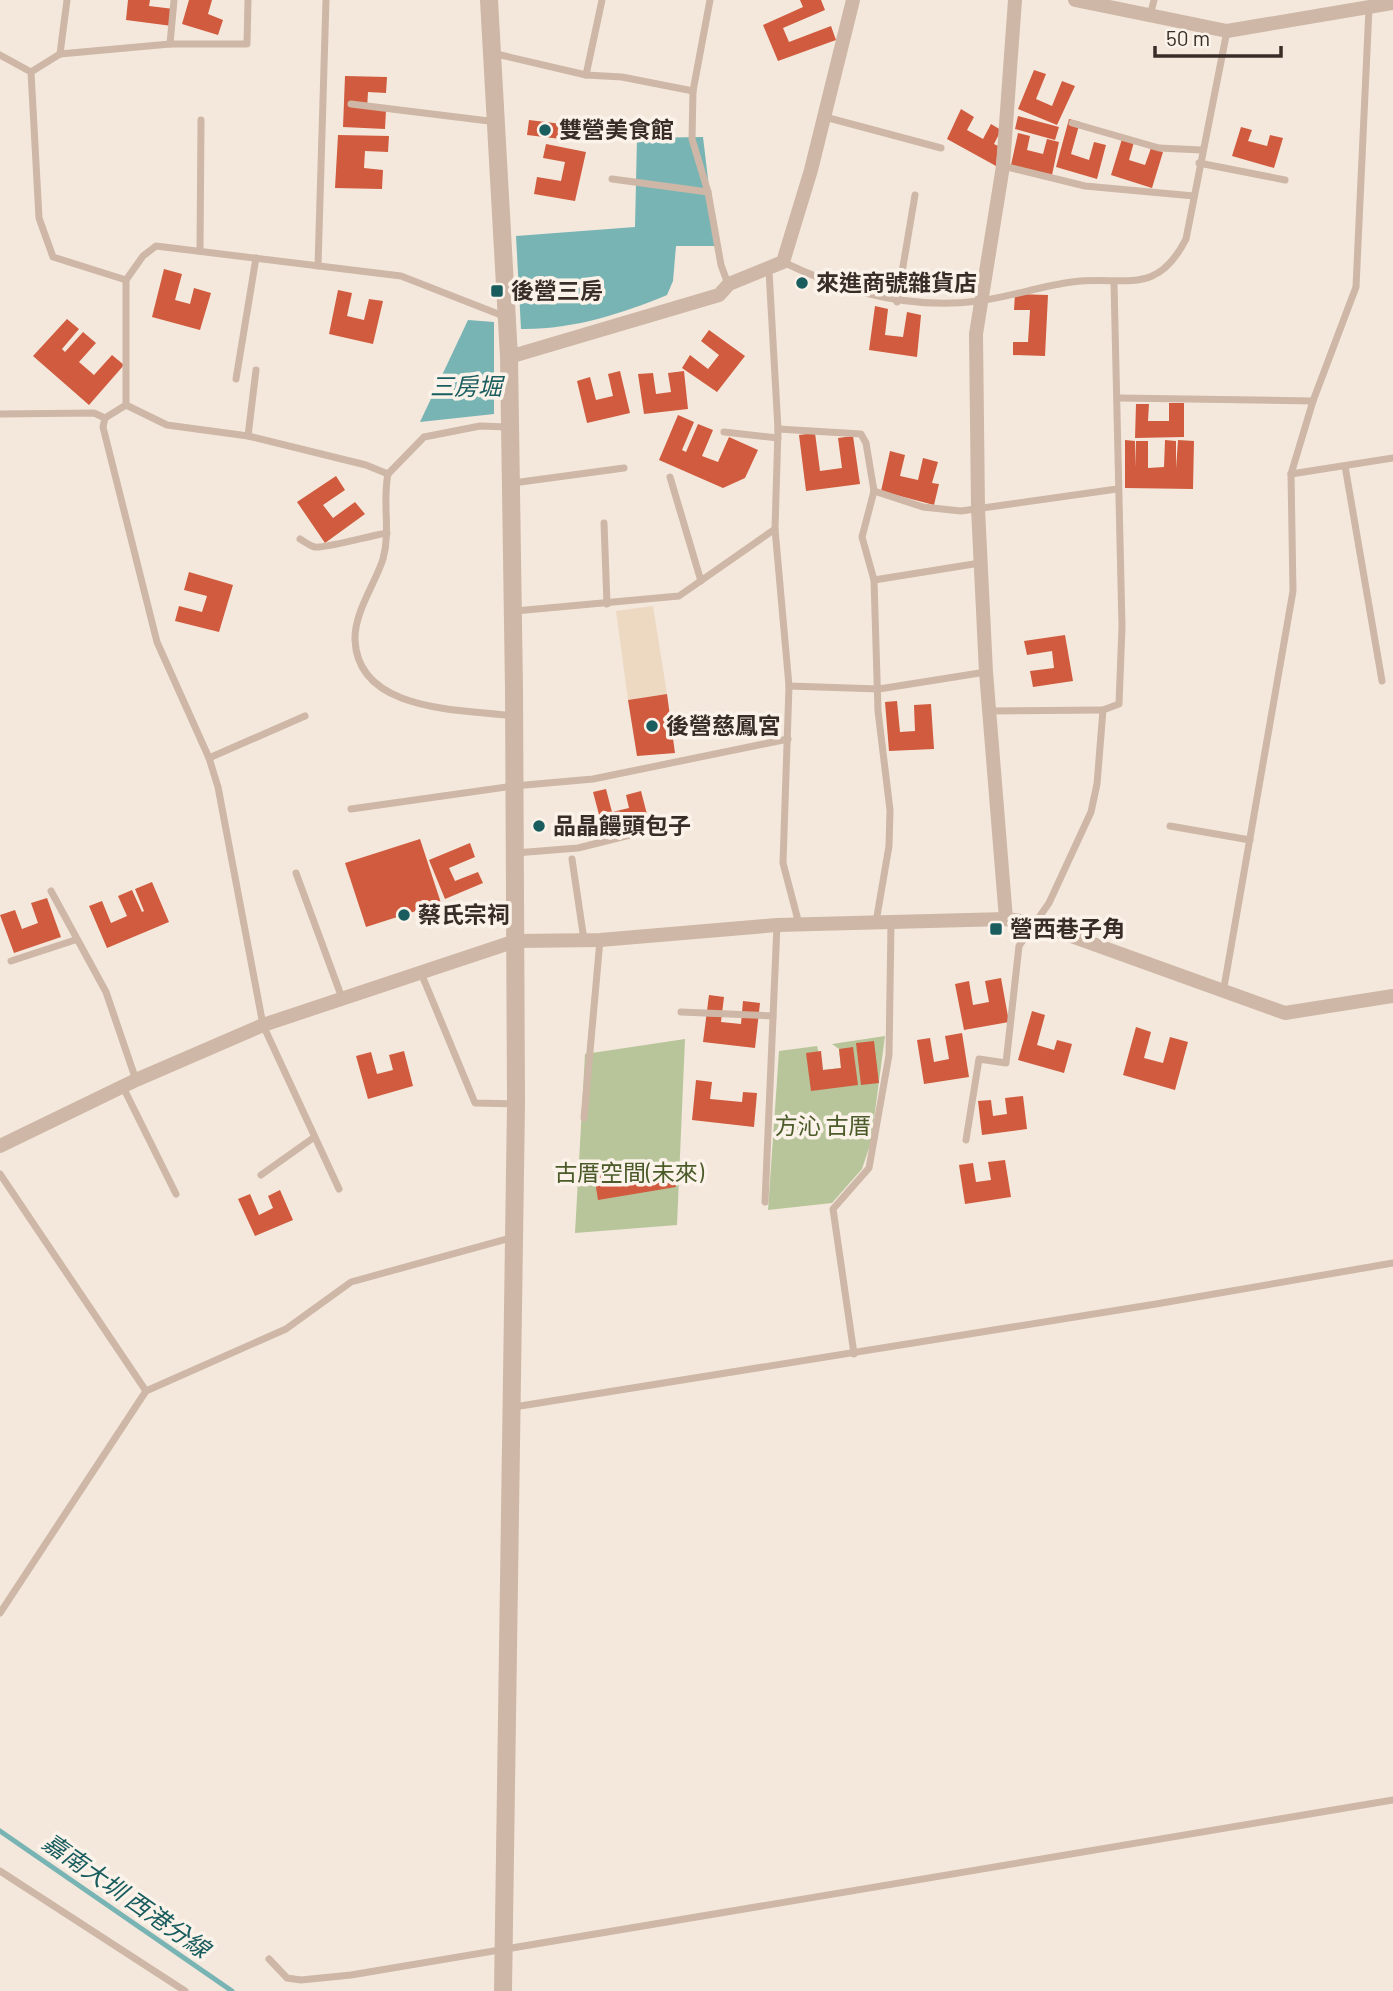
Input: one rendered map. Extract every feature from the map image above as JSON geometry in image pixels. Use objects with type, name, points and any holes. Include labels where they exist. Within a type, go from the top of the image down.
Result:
[{"type":"street","points":[[489,0],[509,357],[516,942],[503,1991]]},
{"type":"street","points":[[509,357],[719,295],[729,284],[769,271],[783,262],[825,117],[853,0]]},
{"type":"street","points":[[1006,919],[986,672],[978,509],[976,334],[979,301],[985,280],[1003,166],[1015,0]]},
{"type":"street","points":[[1075,0],[1227,31],[1393,3]]},
{"type":"street","points":[[0,1146],[130,1083],[263,1025],[516,942],[600,940],[777,925],[1006,919],[1035,923],[1223,993],[1285,1013],[1393,996]]},
{"type":"lane","points":[[60,54],[67,0]]},
{"type":"lane","points":[[170,44],[174,0]]},
{"type":"lane","points":[[31,72],[60,54],[170,44],[247,44],[248,0]]},
{"type":"lane","points":[[318,266],[326,0]]},
{"type":"lane","points":[[586,75],[601,0]]},
{"type":"lane","points":[[710,0],[693,91],[692,139],[708,192],[721,265],[729,284]]},
{"type":"lane","points":[[1150,16],[1154,0]]},
{"type":"lane","points":[[1223,993],[1293,591],[1291,474],[1313,401],[1356,287],[1369,8]]},
{"type":"lane","points":[[783,262],[897,302],[940,304],[979,301],[1074,281],[1114,283],[1144,280],[1175,261],[1186,239],[1201,150],[1227,31]]},
{"type":"lane","points":[[492,53],[586,75],[622,77],[693,91]]},
{"type":"lane","points":[[0,55],[31,72]]},
{"type":"lane","points":[[31,72],[39,218],[53,257],[126,280]]},
{"type":"lane","points":[[351,104],[497,122]]},
{"type":"lane","points":[[825,117],[942,148]]},
{"type":"lane","points":[[200,251],[201,120]]},
{"type":"lane","points":[[1072,123],[1159,148],[1201,150]]},
{"type":"lane","points":[[1199,163],[1285,180]]},
{"type":"lane","points":[[1003,166],[1085,186],[1194,196]]},
{"type":"lane","points":[[612,179],[708,192]]},
{"type":"lane","points":[[897,302],[915,195]]},
{"type":"lane","points":[[126,405],[126,280],[144,256],[156,246],[401,276],[507,317]]},
{"type":"lane","points":[[236,379],[256,258]]},
{"type":"lane","points":[[769,271],[778,429],[775,529],[789,687],[783,863],[799,925]]},
{"type":"lane","points":[[990,711],[1103,710],[1119,704],[1122,627],[1117,489],[1119,398],[1114,283]]},
{"type":"lane","points":[[248,436],[256,370]]},
{"type":"lane","points":[[1119,398],[1313,401]]},
{"type":"lane","points":[[126,405],[105,418],[103,427],[157,642],[209,758],[218,787],[263,1025],[313,1138],[339,1189]]},
{"type":"lane","points":[[126,405],[167,425],[248,436],[366,465],[388,474]]},
{"type":"lane","points":[[0,414],[94,413],[105,418]]},
{"type":"lane","points":[[509,427],[480,426],[424,437],[388,474],[384,492],[387,533],[383,558],[358,622],[355,640],[359,658],[373,681],[396,698],[514,716]]},
{"type":"lane","points":[[778,429],[861,434],[866,443],[874,491],[862,537],[874,580],[878,711],[890,810],[889,846],[876,922]]},
{"type":"lane","points":[[724,432],[778,438]]},
{"type":"lane","points":[[1291,474],[1393,458]]},
{"type":"lane","points":[[1345,466],[1382,681]]},
{"type":"lane","points":[[509,484],[624,468]]},
{"type":"lane","points":[[670,477],[701,581]]},
{"type":"lane","points":[[874,491],[923,507],[978,509],[1117,489]]},
{"type":"lane","points":[[604,523],[607,604]]},
{"type":"lane","points":[[513,612],[679,596],[775,529]]},
{"type":"lane","points":[[300,539],[313,547],[324,548],[354,538],[387,533]]},
{"type":"lane","points":[[874,580],[981,564]]},
{"type":"lane","points":[[789,687],[879,690],[986,672]]},
{"type":"lane","points":[[966,1140],[979,1059],[1006,1063],[1019,946],[1049,903],[1091,812],[1097,784],[1103,710]]},
{"type":"lane","points":[[209,758],[305,716]]},
{"type":"lane","points":[[351,809],[514,786],[593,779],[788,739]]},
{"type":"lane","points":[[515,853],[578,848],[674,824]]},
{"type":"lane","points":[[1170,826],[1250,840]]},
{"type":"lane","points":[[572,859],[584,940]]},
{"type":"lane","points":[[296,873],[342,999]]},
{"type":"lane","points":[[51,891],[75,940],[106,992],[130,1083],[176,1194]]},
{"type":"lane","points":[[853,1354],[833,1209],[869,1168],[889,1055],[891,923]]},
{"type":"lane","points":[[765,1202],[777,925]]},
{"type":"lane","points":[[10,961],[75,940]]},
{"type":"lane","points":[[584,1118],[600,940]]},
{"type":"lane","points":[[421,973],[475,1102],[516,1104]]},
{"type":"lane","points":[[681,1012],[773,1016]]},
{"type":"lane","points":[[261,1175],[313,1138]]},
{"type":"lane","points":[[0,1174],[146,1391]]},
{"type":"lane","points":[[0,1613],[146,1391],[286,1329],[351,1282],[514,1237]]},
{"type":"lane","points":[[510,1407],[853,1354],[1393,1263]]},
{"type":"lane","points":[[269,1959],[287,1978],[301,1980],[351,1975],[504,1947],[1393,1800]]},
{"type":"lane","points":[[0,1871],[185,1991]]},
{"type":"green space","name":"方沁 古厝","points":[[885,1036],[871,1142],[862,1169],[832,1203],[768,1210],[779,1051],[817,1046],[823,1070],[841,1068],[839,1049],[832,1044]]},
{"type":"green space","name":"古厝空間(未來)","points":[[685,1039],[677,1225],[575,1233],[585,1054]]},
{"type":"shaded area","points":[[653,606],[667,694],[628,700],[616,611]]},
{"type":"water","points":[[703,137],[716,246],[676,246],[673,281],[667,295],[596,320],[558,327],[521,329],[516,236],[635,227],[637,138]]},
{"type":"water","name":"三房堀","points":[[468,320],[494,322],[494,414],[420,422]]},
{"type":"building","points":[[128,0],[150,0],[149,6],[174,9],[172,26],[126,20]]},
{"type":"building","points":[[189,0],[212,0],[208,14],[223,20],[218,35],[182,24]]},
{"type":"building","points":[[800,0],[821,0],[825,10],[783,28],[789,42],[831,26],[836,40],[778,61],[763,25],[803,7]]},
{"type":"building","points":[[1034,70],[1046,74],[1036,99],[1052,106],[1062,81],[1075,86],[1057,125],[1018,109]]},
{"type":"building","points":[[345,76],[387,77],[386,93],[368,92],[367,109],[386,110],[385,129],[343,127]]},
{"type":"building","points":[[961,109],[974,117],[967,130],[983,139],[991,124],[1001,130],[994,144],[998,146],[996,166],[947,139]]},
{"type":"building","points":[[1018,116],[1059,127],[1055,140],[1015,129]]},
{"type":"building","points":[[1069,119],[1080,122],[1071,154],[1089,160],[1094,142],[1106,145],[1097,179],[1056,167]]},
{"type":"building","name":"雙營美食館","points":[[529,120],[562,124],[561,139],[527,135]]},
{"type":"building","points":[[1241,127],[1252,130],[1248,141],[1267,146],[1270,135],[1283,138],[1274,168],[1232,156]]},
{"type":"building","points":[[1018,133],[1030,136],[1027,150],[1043,154],[1047,139],[1059,142],[1052,175],[1011,165]]},
{"type":"building","points":[[338,135],[389,136],[388,152],[365,151],[364,168],[383,170],[382,189],[335,188]]},
{"type":"building","points":[[1122,139],[1134,142],[1129,160],[1145,165],[1151,148],[1163,152],[1152,188],[1111,175]]},
{"type":"building","points":[[546,144],[586,152],[575,201],[534,194],[537,177],[561,181],[565,162],[543,158]]},
{"type":"building","points":[[164,269],[182,274],[175,300],[190,304],[194,288],[211,293],[200,330],[152,317]]},
{"type":"building","points":[[338,290],[352,293],[347,316],[364,320],[369,299],[383,301],[373,344],[329,334]]},
{"type":"building","points":[[1015,294],[1048,295],[1045,356],[1013,355],[1013,342],[1028,342],[1030,310],[1014,310]]},
{"type":"building","points":[[875,306],[888,309],[885,335],[903,337],[907,312],[921,315],[917,357],[869,350]]},
{"type":"building","points":[[67,319],[79,329],[62,349],[65,352],[83,332],[96,343],[79,362],[94,375],[112,355],[124,365],[89,405],[33,356]]},
{"type":"building","points":[[709,330],[745,356],[717,392],[682,368],[690,355],[708,369],[719,355],[701,341]]},
{"type":"building","points":[[620,371],[630,413],[587,423],[577,381],[590,377],[596,400],[613,396],[608,374]]},
{"type":"building","points":[[684,371],[688,409],[644,414],[638,374],[653,373],[656,394],[671,392],[668,373]]},
{"type":"building","points":[[1169,403],[1184,403],[1184,437],[1135,438],[1136,404],[1149,404],[1148,421],[1169,421]]},
{"type":"building","points":[[678,415],[694,422],[682,450],[686,452],[698,424],[713,430],[702,456],[718,462],[729,437],[758,450],[745,478],[723,488],[659,460]]},
{"type":"building","points":[[815,433],[820,471],[842,468],[838,438],[853,436],[860,484],[806,491],[799,435]]},
{"type":"building","points":[[1125,440],[1135,441],[1136,468],[1136,441],[1148,441],[1148,468],[1164,467],[1165,440],[1176,441],[1176,469],[1178,440],[1194,441],[1193,489],[1125,488]]},
{"type":"building","points":[[890,451],[905,455],[900,476],[918,480],[923,458],[938,462],[932,483],[939,484],[934,505],[881,491]]},
{"type":"building","points":[[336,476],[345,490],[323,505],[333,518],[355,502],[365,514],[325,543],[297,502]]},
{"type":"building","points":[[189,572],[233,585],[219,632],[175,621],[179,606],[202,612],[207,596],[184,590]]},
{"type":"building","points":[[1065,635],[1073,681],[1033,687],[1030,671],[1054,668],[1052,651],[1027,655],[1024,641]]},
{"type":"building","name":"後營慈鳳宮","points":[[667,694],[675,753],[637,756],[628,700]]},
{"type":"building","points":[[897,701],[900,732],[915,731],[914,705],[931,704],[934,749],[889,751],[885,702]]},
{"type":"building","points":[[606,789],[612,812],[629,808],[626,795],[641,791],[650,826],[605,837],[593,792]]},
{"type":"building","points":[[420,839],[441,903],[366,927],[345,863]]},
{"type":"building","points":[[470,843],[475,857],[449,868],[455,881],[478,872],[483,883],[445,899],[429,860]]},
{"type":"building","points":[[152,882],[169,922],[107,948],[89,906],[102,901],[111,923],[127,916],[118,896],[132,890],[142,912],[144,911],[135,889]]},
{"type":"building","points":[[47,898],[61,937],[14,953],[0,915],[15,910],[22,929],[38,923],[31,903]]},
{"type":"building","points":[[1001,978],[1009,1022],[964,1030],[955,984],[969,981],[973,1005],[989,1002],[985,981]]},
{"type":"building","points":[[709,995],[724,997],[721,1022],[741,1024],[743,1001],[760,1003],[755,1048],[703,1042]]},
{"type":"building","points":[[1032,1011],[1045,1015],[1037,1045],[1054,1050],[1057,1040],[1072,1044],[1064,1073],[1018,1060]]},
{"type":"building","points":[[1136,1027],[1151,1032],[1144,1058],[1163,1063],[1170,1037],[1188,1042],[1175,1090],[1123,1075]]},
{"type":"building","points":[[962,1033],[969,1077],[924,1084],[917,1040],[930,1038],[934,1062],[949,1059],[945,1036]]},
{"type":"building","points":[[874,1041],[879,1083],[861,1085],[856,1043]]},
{"type":"building","points":[[853,1047],[858,1085],[811,1091],[806,1053],[821,1051],[823,1070],[841,1068],[839,1049]]},
{"type":"building","points":[[404,1051],[413,1086],[368,1099],[356,1056],[371,1052],[377,1074],[393,1070],[389,1055]]},
{"type":"building","points":[[696,1080],[712,1082],[710,1099],[742,1102],[743,1092],[757,1093],[754,1127],[692,1120]]},
{"type":"building","points":[[1023,1096],[1027,1129],[982,1135],[978,1101],[991,1100],[993,1116],[1007,1114],[1005,1098]]},
{"type":"building","points":[[1005,1160],[1011,1197],[965,1204],[959,1165],[973,1163],[976,1182],[991,1180],[988,1162]]},
{"type":"building","points":[[671,1162],[676,1187],[598,1200],[594,1175]]},
{"type":"building","points":[[280,1190],[293,1220],[255,1236],[238,1199],[250,1194],[259,1215],[273,1208],[268,1196]]},
{"type":"waterway","name":"嘉南大圳 西港分線","points":[[0,1831],[232,1991]]},
{"type":"place","name":"雙營美食館","points":[[545,130]]},
{"type":"place","name":"來進商號雜貨店","points":[[802,283]]},
{"type":"place","name":"後營三房","points":[[497,291]]},
{"type":"place","name":"後營慈鳳宮","points":[[652,726]]},
{"type":"place","name":"品晶饅頭包子","points":[[539,826]]},
{"type":"place","name":"蔡氏宗祠","points":[[404,915]]},
{"type":"place","name":"營西巷子角","points":[[996,929]]}]
